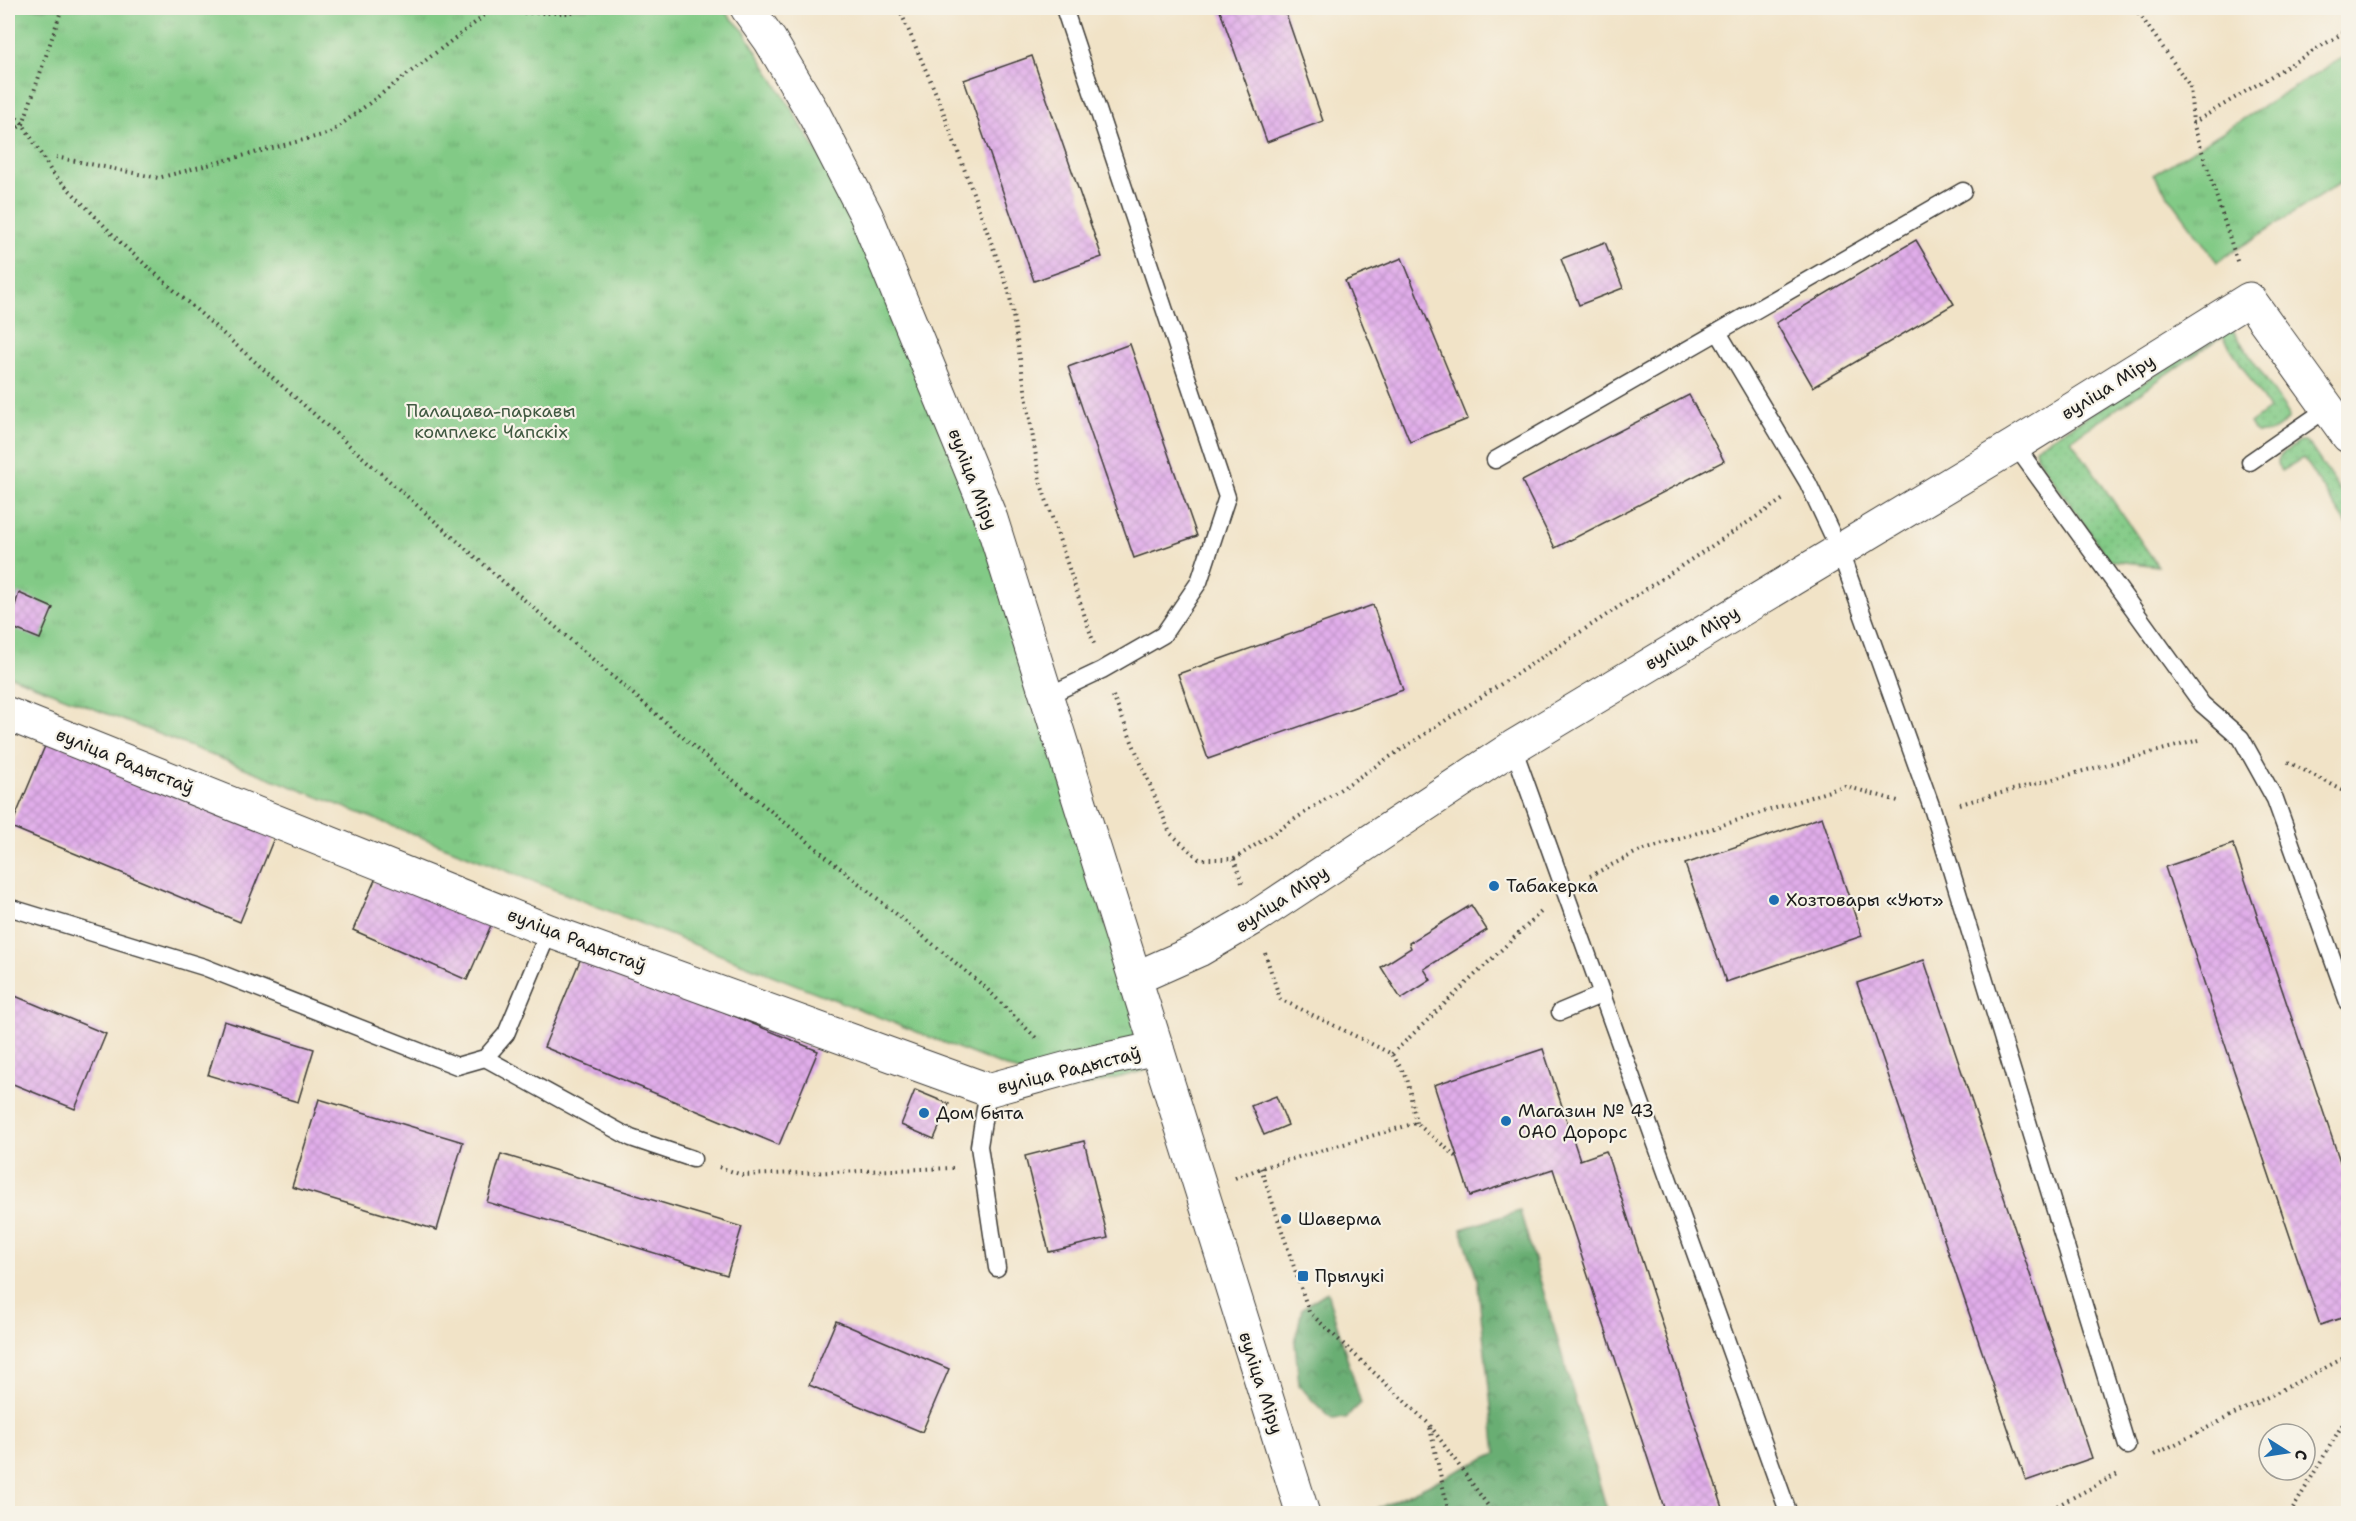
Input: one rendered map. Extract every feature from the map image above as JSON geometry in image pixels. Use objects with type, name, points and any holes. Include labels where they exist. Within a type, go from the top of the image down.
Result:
[{"type":"street","name":"вуліца Міру","points":[[747,8],[770,40],[815,116],[866,215],[991,519],[1303,1514]]},
{"type":"street","name":"вуліца Міру","points":[[1136,978],[1199,950],[1254,918],[1513,747],[2015,445],[2249,299]]},
{"type":"street","points":[[2249,299],[2349,436]]},
{"type":"street","name":"вуліца Радыстаў","points":[[8,714],[549,931],[988,1090],[1067,1068],[1157,1048]]},
{"type":"lane","points":[[1047,696],[1102,670],[1163,635],[1199,582],[1227,496],[1064,8]]},
{"type":"lane","points":[[1495,460],[1963,191]]},
{"type":"lane","points":[[1718,332],[1808,483],[1839,549],[1933,811],[2127,1446]]},
{"type":"lane","points":[[2250,462],[2328,408]]},
{"type":"lane","points":[[2015,445],[2202,704],[2241,738],[2275,799],[2349,1002]]},
{"type":"lane","points":[[1513,747],[1604,994],[1789,1514]]},
{"type":"lane","points":[[8,907],[204,967],[457,1066],[485,1058],[506,1034],[549,931]]},
{"type":"lane","points":[[1560,1012],[1604,994]]},
{"type":"lane","points":[[485,1058],[631,1138],[693,1159]]},
{"type":"lane","points":[[988,1090],[979,1146],[998,1268]]},
{"type":"path","points":[[8,134],[23,124],[62,8]]},
{"type":"path","points":[[56,157],[158,178],[330,134],[488,13],[575,13],[578,8]]},
{"type":"path","points":[[899,8],[940,103],[1009,291],[1040,481],[1102,670],[1170,833],[1199,859],[1234,859],[1808,483]]},
{"type":"path","points":[[2134,8],[2190,86],[2193,123],[2249,299]]},
{"type":"path","points":[[2193,123],[2349,30]]},
{"type":"path","points":[[8,110],[23,124],[51,171],[122,244],[355,452],[707,758],[985,987],[1067,1068]]},
{"type":"path","points":[[1392,1054],[1565,889],[1635,854],[1845,786],[1933,811],[2205,738],[2241,738],[2349,792]]},
{"type":"path","points":[[1234,859],[1280,999],[1392,1054],[1407,1078],[1416,1123],[1457,1157]]},
{"type":"path","points":[[1201,1193],[1261,1168],[1416,1123]]},
{"type":"path","points":[[693,1159],[742,1175],[982,1167]]},
{"type":"path","points":[[1261,1168],[1309,1312],[1429,1424],[1494,1514]]},
{"type":"path","points":[[2145,1460],[2349,1356]]},
{"type":"path","points":[[2290,1514],[2349,1415]]},
{"type":"path","points":[[1429,1424],[1449,1514]]},
{"type":"path","points":[[2041,1514],[2124,1471]]},
{"type":"green space","name":"Палацава-паркавы комплекс Чапскіх","points":[[8,8],[721,8],[744,31],[855,214],[983,531],[1151,1069],[1067,1091],[8,675]]},
{"type":"green space","points":[[2348,54],[2348,178],[2217,262],[2153,175]]},
{"type":"green space","points":[[2232,329],[2289,417],[2275,430],[2256,433],[2250,423],[2269,409],[2223,336],[2071,440],[2158,566],[2109,560],[2036,455],[2035,448]]},
{"type":"green space","points":[[2300,442],[2305,442],[2311,447],[2348,503],[2348,526],[2303,458],[2281,471],[2278,466],[2280,457]]},
{"type":"green space","points":[[1520,1211],[1608,1513],[1368,1513],[1496,1453],[1477,1278],[1461,1229]]},
{"type":"green space","points":[[1327,1292],[1361,1403],[1346,1418],[1332,1419],[1299,1385],[1295,1343],[1302,1308]]},
{"type":"building","points":[[1219,8],[1284,8],[1323,121],[1267,142]]},
{"type":"building","points":[[1032,56],[1102,257],[1034,281],[964,80]]},
{"type":"building","points":[[1916,240],[1954,304],[1813,387],[1776,323]]},
{"type":"building","points":[[1605,242],[1623,288],[1579,305],[1561,259]]},
{"type":"building","points":[[1402,258],[1468,419],[1410,442],[1345,281]]},
{"type":"building","points":[[1130,344],[1197,536],[1134,558],[1068,367]]},
{"type":"building","points":[[1689,395],[1724,461],[1555,548],[1522,481]]},
{"type":"building","points":[[19,593],[53,608],[40,639],[8,626]]},
{"type":"building","points":[[1373,605],[1403,690],[1208,759],[1178,674]]},
{"type":"building","points":[[48,739],[276,833],[240,922],[11,827]]},
{"type":"building","name":"Хозтовары «Уют»","points":[[1822,817],[1862,936],[1726,982],[1685,864]]},
{"type":"building","points":[[2233,844],[2348,1185],[2348,1316],[2320,1325],[2165,867]]},
{"type":"building","points":[[378,873],[492,923],[467,980],[353,930]]},
{"type":"building","points":[[1471,905],[1487,930],[1424,969],[1431,980],[1401,999],[1381,967],[1411,948],[1409,943]]},
{"type":"building","points":[[583,953],[818,1051],[779,1145],[544,1047]]},
{"type":"building","points":[[1924,960],[2092,1458],[2026,1481],[1857,983]]},
{"type":"building","points":[[8,993],[106,1034],[75,1109],[8,1082]]},
{"type":"building","points":[[224,1021],[314,1049],[298,1102],[208,1075]]},
{"type":"building","points":[[1543,1049],[1580,1160],[1606,1151],[1725,1514],[1666,1514],[1553,1169],[1470,1196],[1434,1085]]},
{"type":"building","points":[[915,1090],[949,1104],[934,1139],[901,1125]]},
{"type":"building","points":[[1276,1096],[1288,1125],[1264,1135],[1251,1106]]},
{"type":"building","points":[[319,1099],[463,1142],[437,1230],[292,1187]]},
{"type":"building","points":[[1084,1141],[1108,1238],[1049,1252],[1025,1156]]},
{"type":"building","points":[[501,1154],[742,1227],[727,1275],[487,1202]]},
{"type":"building","points":[[836,1321],[949,1369],[922,1432],[809,1385]]},
{"type":"place","name":"Табакерка","points":[[1494,886]]},
{"type":"place","name":"Хозтовары «Уют»","points":[[1774,900]]},
{"type":"place","name":"Дом быта","points":[[924,1113]]},
{"type":"place","name":"Магазин № 43 ОАО Дорорс","points":[[1506,1121]]},
{"type":"place","name":"Шаверма","points":[[1286,1219]]},
{"type":"place","name":"Прылукі","points":[[1303,1276]]}]
